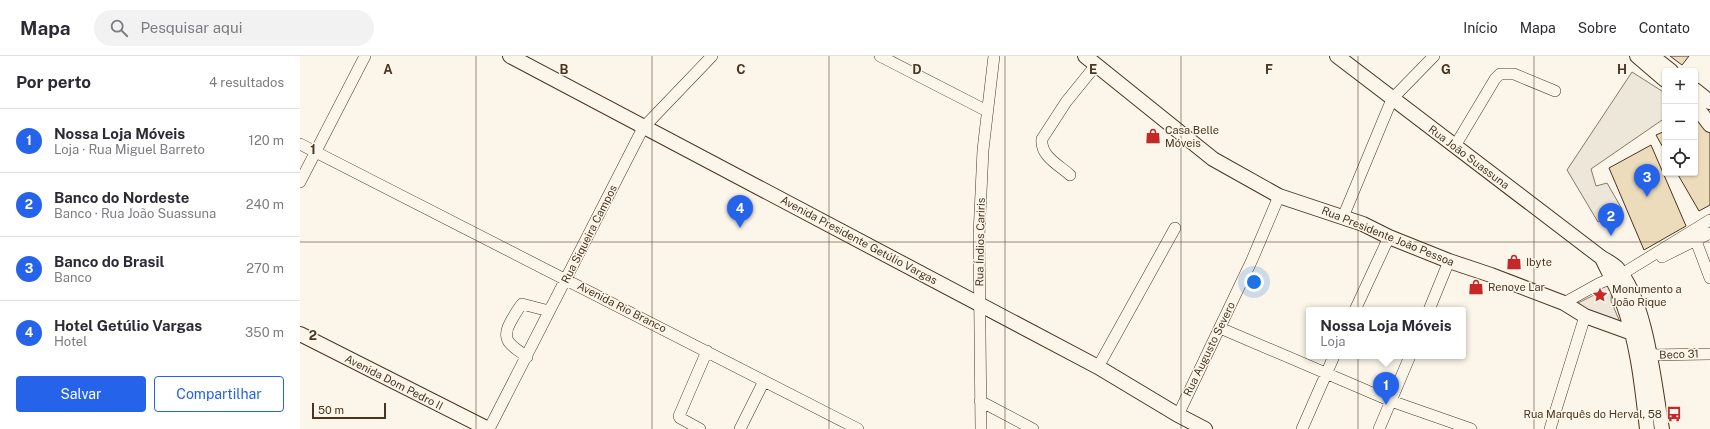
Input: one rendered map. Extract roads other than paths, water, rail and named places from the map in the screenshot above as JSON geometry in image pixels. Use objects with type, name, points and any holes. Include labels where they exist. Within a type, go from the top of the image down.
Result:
[{"type":"main road","name":"Avenida Presidente Getúlio Vargas","points":[[510,56],[643,128],[979,303],[1098,367],[1178,415],[1205,429]]},
{"type":"main road","name":"Rua João Suassuna","points":[[1337,56],[1602,258],[1617,277]]},
{"type":"main road","points":[[1637,56],[1662,77]]},
{"type":"main road","points":[[1652,56],[1667,68]]},
{"type":"main road","name":"Rua Presidente João Pessoa","points":[[1090,60],[1213,159],[1279,196],[1363,224],[1388,237],[1450,261],[1491,274],[1564,303],[1585,316],[1632,333]]},
{"type":"main road","points":[[1698,92],[1710,102]]},
{"type":"main road","points":[[1698,109],[1710,124]]},
{"type":"main road","points":[[1617,277],[1640,367],[1647,429]]},
{"type":"main road","points":[[1617,277],[1634,296],[1643,326],[1662,429]]},
{"type":"main road","name":"Avenida Dom Pedro II","points":[[300,334],[489,429]]},
{"type":"street","points":[[300,182],[365,56]]},
{"type":"street","name":"Rua Siqueira Campos","points":[[489,429],[643,128],[712,56]]},
{"type":"street","points":[[880,56],[987,111]]},
{"type":"street","name":"Rua Índios Cariris","points":[[981,429],[979,303],[980,198],[987,111],[994,56]]},
{"type":"street","points":[[1343,217],[1392,99],[1434,56]]},
{"type":"street","points":[[1070,175],[1044,152],[1041,146],[1042,140],[1090,60]]},
{"type":"street","points":[[1455,146],[1495,79],[1500,74],[1514,74],[1555,90]]},
{"type":"street","name":"Avenida Rio Branco","points":[[300,144],[565,278],[858,429]]},
{"type":"street","name":"Rua Augusto Severo","points":[[1178,415],[1252,260],[1279,196]]},
{"type":"street","points":[[1564,303],[1600,283],[1617,277],[1710,220]]},
{"type":"street","points":[[1098,367],[1175,228]]},
{"type":"street","points":[[1642,262],[1658,258],[1710,233]]},
{"type":"street","points":[[1356,307],[1388,237]]},
{"type":"street","points":[[1696,241],[1710,278]]},
{"type":"street","points":[[1430,307],[1450,261]]},
{"type":"street","points":[[527,357],[510,344],[506,338],[506,332],[522,304],[549,311]]},
{"type":"street","points":[[1550,429],[1585,316]]},
{"type":"street","points":[[1220,328],[1391,402],[1471,429]]},
{"type":"street","points":[[700,429],[679,416],[706,351]]},
{"type":"street","name":"Beco 31","points":[[1649,355],[1710,354]]},
{"type":"street","points":[[1302,429],[1333,359]]},
{"type":"street","points":[[1379,429],[1409,359]]},
{"type":"street","points":[[740,429],[764,381]]},
{"type":"street","points":[[980,401],[1033,429]]},
{"type":"place","name":"Casa Belle Móveis","points":[[1153,136]]},
{"type":"place","name":"Banco do Brasil","points":[[1647,197]]},
{"type":"place","name":"Hotel Getúlio Vargas","points":[[740,228]]},
{"type":"place","name":"Banco do Nordeste","points":[[1611,236]]},
{"type":"place","name":"Ibyte","points":[[1514,262]]},
{"type":"place","name":"Renove Lar","points":[[1476,287]]},
{"type":"place","name":"Monumento a João Rique","points":[[1600,295]]},
{"type":"place","name":"Nossa Loja Móveis","points":[[1386,405]]},
{"type":"place","name":"Rua Marquês do Herval, 58","points":[[1674,414]]}]
